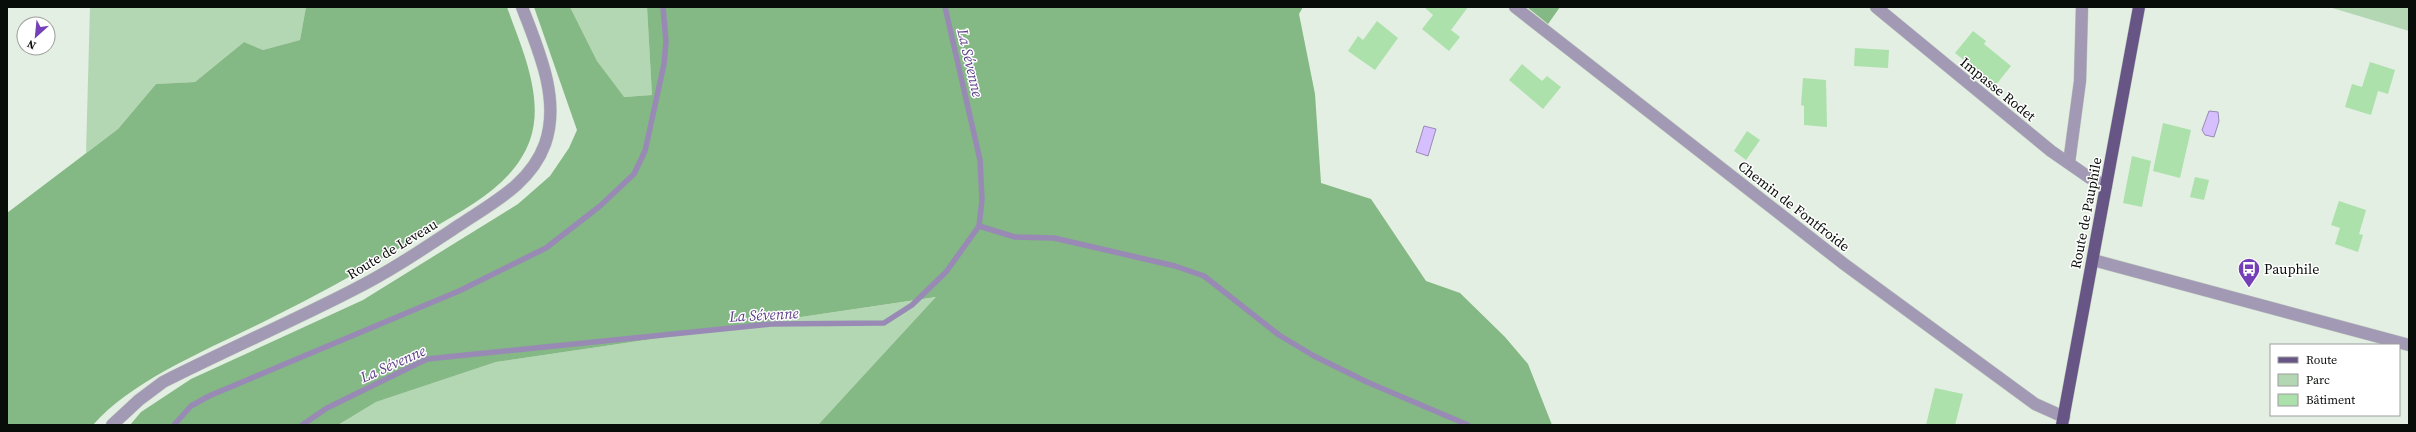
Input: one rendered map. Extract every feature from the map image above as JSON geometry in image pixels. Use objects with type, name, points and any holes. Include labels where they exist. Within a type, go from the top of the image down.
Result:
[{"type":"main road","name":"Route de Pauphile","points":[[2063,421],[2139,7]]},
{"type":"street","name":"Route de Leveau","points":[[112,425],[139,400],[163,382],[354,289],[428,246],[510,191],[525,178],[538,161],[545,143],[550,118],[549,96],[545,76],[522,7]]},
{"type":"street","name":"Chemin de Fontfroide","points":[[1515,7],[1844,264],[2035,404],[2063,421]]},
{"type":"street","name":"Impasse Rodet","points":[[1876,7],[1947,66],[2069,163],[2090,178],[2106,186]]},
{"type":"street","points":[[2069,163],[2080,81],[2082,7]]},
{"type":"street","points":[[2093,260],[2409,345]]},
{"type":"green space","points":[[90,7],[306,7],[300,40],[263,50],[244,42],[195,82],[156,84],[118,129],[86,153]]},
{"type":"green space","points":[[306,7],[507,7],[529,72],[535,107],[534,124],[530,140],[523,155],[502,181],[490,192],[462,211],[334,285],[293,307],[177,364],[130,393],[110,408],[93,425],[7,425],[7,213],[118,129],[156,84],[195,82],[244,42],[263,50],[300,40]]},
{"type":"green space","points":[[534,7],[570,7],[597,61],[624,97],[652,95],[647,7],[1303,7],[1299,14],[1315,94],[1321,183],[1371,199],[1426,281],[1460,293],[1505,337],[1528,364],[1552,425],[818,425],[936,297],[496,362],[376,402],[338,425],[130,425],[141,412],[191,379],[363,300],[518,204],[550,176],[569,148],[577,130]]},
{"type":"green space","points":[[570,7],[647,7],[652,95],[623,97],[597,61]]},
{"type":"green space","points":[[1527,7],[1560,7],[1548,24]]},
{"type":"green space","points":[[2329,7],[2409,7],[2409,31]]},
{"type":"green space","points":[[937,297],[818,425],[338,425],[376,402],[496,362]]},
{"type":"shaded area","points":[[2209,111],[2218,112],[2219,121],[2214,137],[2205,135],[2202,130]]},
{"type":"shaded area","points":[[1424,126],[1436,129],[1428,156],[1416,152]]},
{"type":"building","points":[[1424,7],[1468,7],[1451,30],[1460,37],[1449,51],[1422,29],[1433,15]]},
{"type":"building","points":[[1377,21],[1398,38],[1375,70],[1348,51],[1358,36],[1363,40]]},
{"type":"building","points":[[1973,31],[1986,41],[1984,44],[2011,66],[1995,86],[1955,53]]},
{"type":"building","points":[[1855,48],[1889,50],[1888,68],[1854,66]]},
{"type":"building","points":[[2370,62],[2395,70],[2388,94],[2378,91],[2371,115],[2345,107],[2352,84],[2362,87]]},
{"type":"building","points":[[1522,64],[1542,81],[1547,76],[1561,87],[1543,109],[1509,80]]},
{"type":"building","points":[[1803,78],[1826,80],[1827,127],[1804,125],[1804,106],[1801,105]]},
{"type":"building","points":[[2163,123],[2191,130],[2180,178],[2153,171]]},
{"type":"building","points":[[1747,131],[1760,140],[1746,160],[1734,151]]},
{"type":"building","points":[[2132,156],[2151,161],[2142,207],[2123,203]]},
{"type":"building","points":[[2195,177],[2209,180],[2204,200],[2190,197]]},
{"type":"building","points":[[2339,201],[2366,210],[2359,234],[2363,235],[2358,252],[2335,244],[2340,228],[2331,225]]},
{"type":"building","points":[[1935,388],[1963,394],[1955,425],[1926,425]]},
{"type":"waterway","points":[[174,425],[191,406],[209,396],[459,291],[546,248],[600,206],[634,174],[645,151],[664,64],[666,42],[663,7]]},
{"type":"waterway","name":"La Sévenne","points":[[302,425],[327,408],[427,359],[771,324],[884,323],[912,305],[946,272],[979,226],[982,200],[980,160],[945,7]]},
{"type":"waterway","points":[[979,226],[1015,237],[1054,238],[1175,266],[1204,276],[1279,335],[1314,356],[1367,382],[1468,425]]},
{"type":"place","name":"Pauphile","points":[[2249,288]]}]
